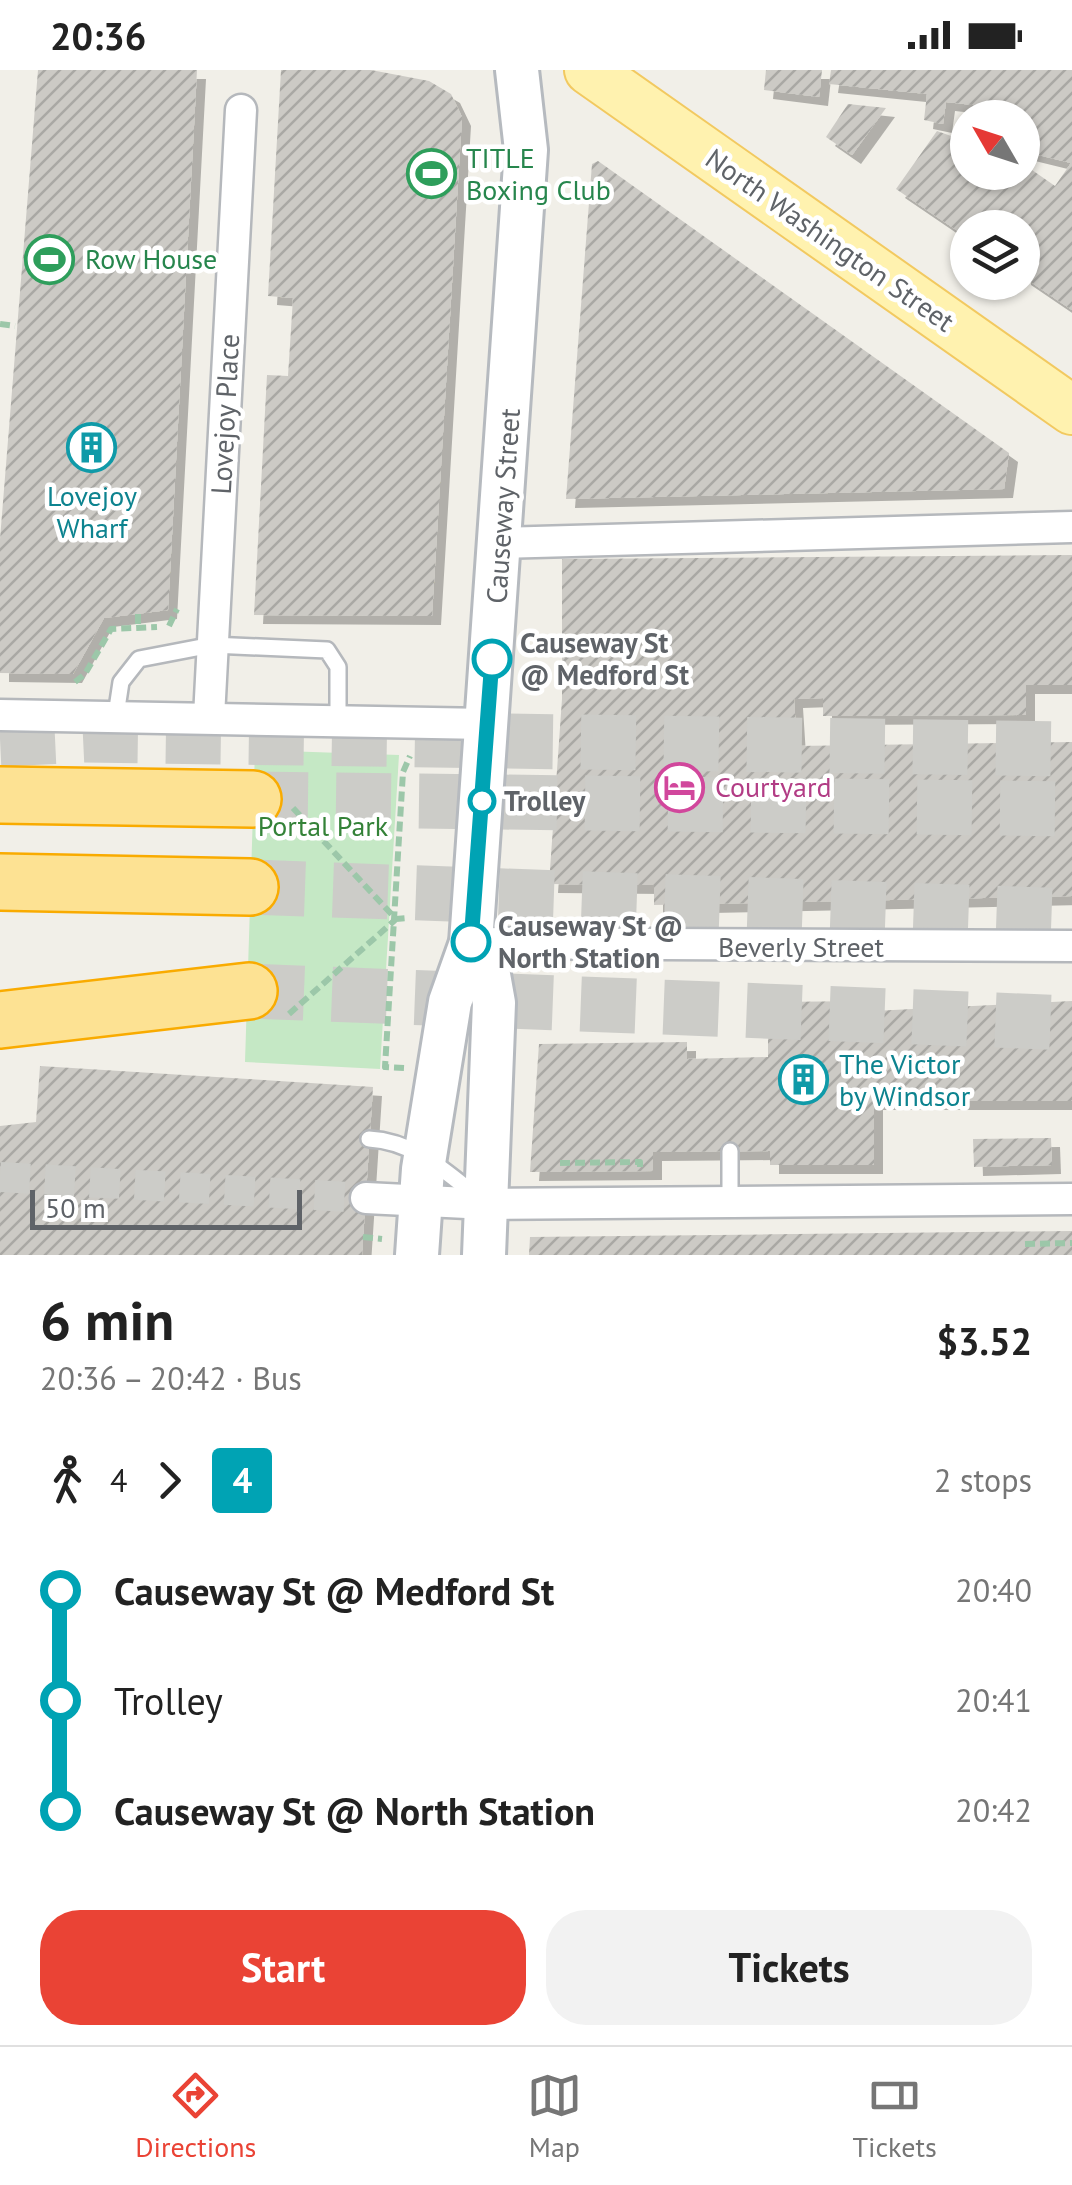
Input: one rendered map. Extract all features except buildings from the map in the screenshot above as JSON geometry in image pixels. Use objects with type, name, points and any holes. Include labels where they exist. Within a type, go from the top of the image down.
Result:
[{"type":"highway","points":[[0,795],[267,796]]},
{"type":"highway","points":[[0,882],[250,887]]},
{"type":"highway","points":[[0,991],[268,1004]]},
{"type":"highway","points":[[0,1020],[268,1004]]},
{"type":"main road","name":"Causeway Street","points":[[402,1247],[420,1200],[450,1002],[471,942],[526,150],[518,70]]},
{"type":"main road","name":"North Washington Street","points":[[588,70],[1072,410]]},
{"type":"main road","name":"Causeway Street","points":[[471,942],[489,975],[494,1003],[484,1255]]},
{"type":"street","name":"Lovejoy Place","points":[[209,717],[241,110]]},
{"type":"street","points":[[501,543],[1072,527]]},
{"type":"street","points":[[0,715],[487,724]]},
{"type":"street","name":"Beverly Street","points":[[471,942],[1072,946]]},
{"type":"street","points":[[366,1198],[487,1204],[1072,1199]]},
{"type":"lane","points":[[116,715],[121,682],[139,659],[212,644],[327,650],[338,666],[338,720]]},
{"type":"lane","points":[[369,1139],[393,1140],[426,1156],[487,1204]]},
{"type":"lane","points":[[730,1151],[730,1203]]},
{"type":"path","points":[[0,324],[15,326]]},
{"type":"path","points":[[138,614],[138,627]]},
{"type":"path","points":[[385,1060],[403,772],[415,746]]},
{"type":"path","points":[[267,796],[396,919]]},
{"type":"path","points":[[268,1004],[396,919],[408,918]]},
{"type":"path","points":[[560,1163],[640,1162],[640,1171]]},
{"type":"path","points":[[363,1238],[402,1247]]},
{"type":"path","points":[[1026,1244],[1072,1242]]},
{"type":"green space","name":"Portal Park","points":[[255,750],[399,755],[380,1069],[245,1062]]},
{"type":"tunnel","points":[[0,739],[85,735],[1072,749]]},
{"type":"tunnel","points":[[253,799],[1072,809]]},
{"type":"tunnel","points":[[250,887],[1072,916]]},
{"type":"tunnel","points":[[249,991],[1072,1023]]},
{"type":"tunnel","points":[[0,1177],[366,1198]]},
{"type":"bus line","name":"4","points":[[471,942],[492,659]]},
{"type":"place","name":"TITLE Boxing Club","points":[[431,174]]},
{"type":"place","name":"Row House","points":[[50,259]]},
{"type":"place","name":"Lovejoy Wharf","points":[[92,448]]},
{"type":"place","name":"Causeway St @ Medford St","points":[[492,659]]},
{"type":"place","name":"Courtyard","points":[[680,787]]},
{"type":"place","name":"Trolley","points":[[482,801]]},
{"type":"place","name":"Causeway St @ North Station","points":[[471,942]]},
{"type":"place","name":"The Victor by Windsor","points":[[804,1080]]}]
